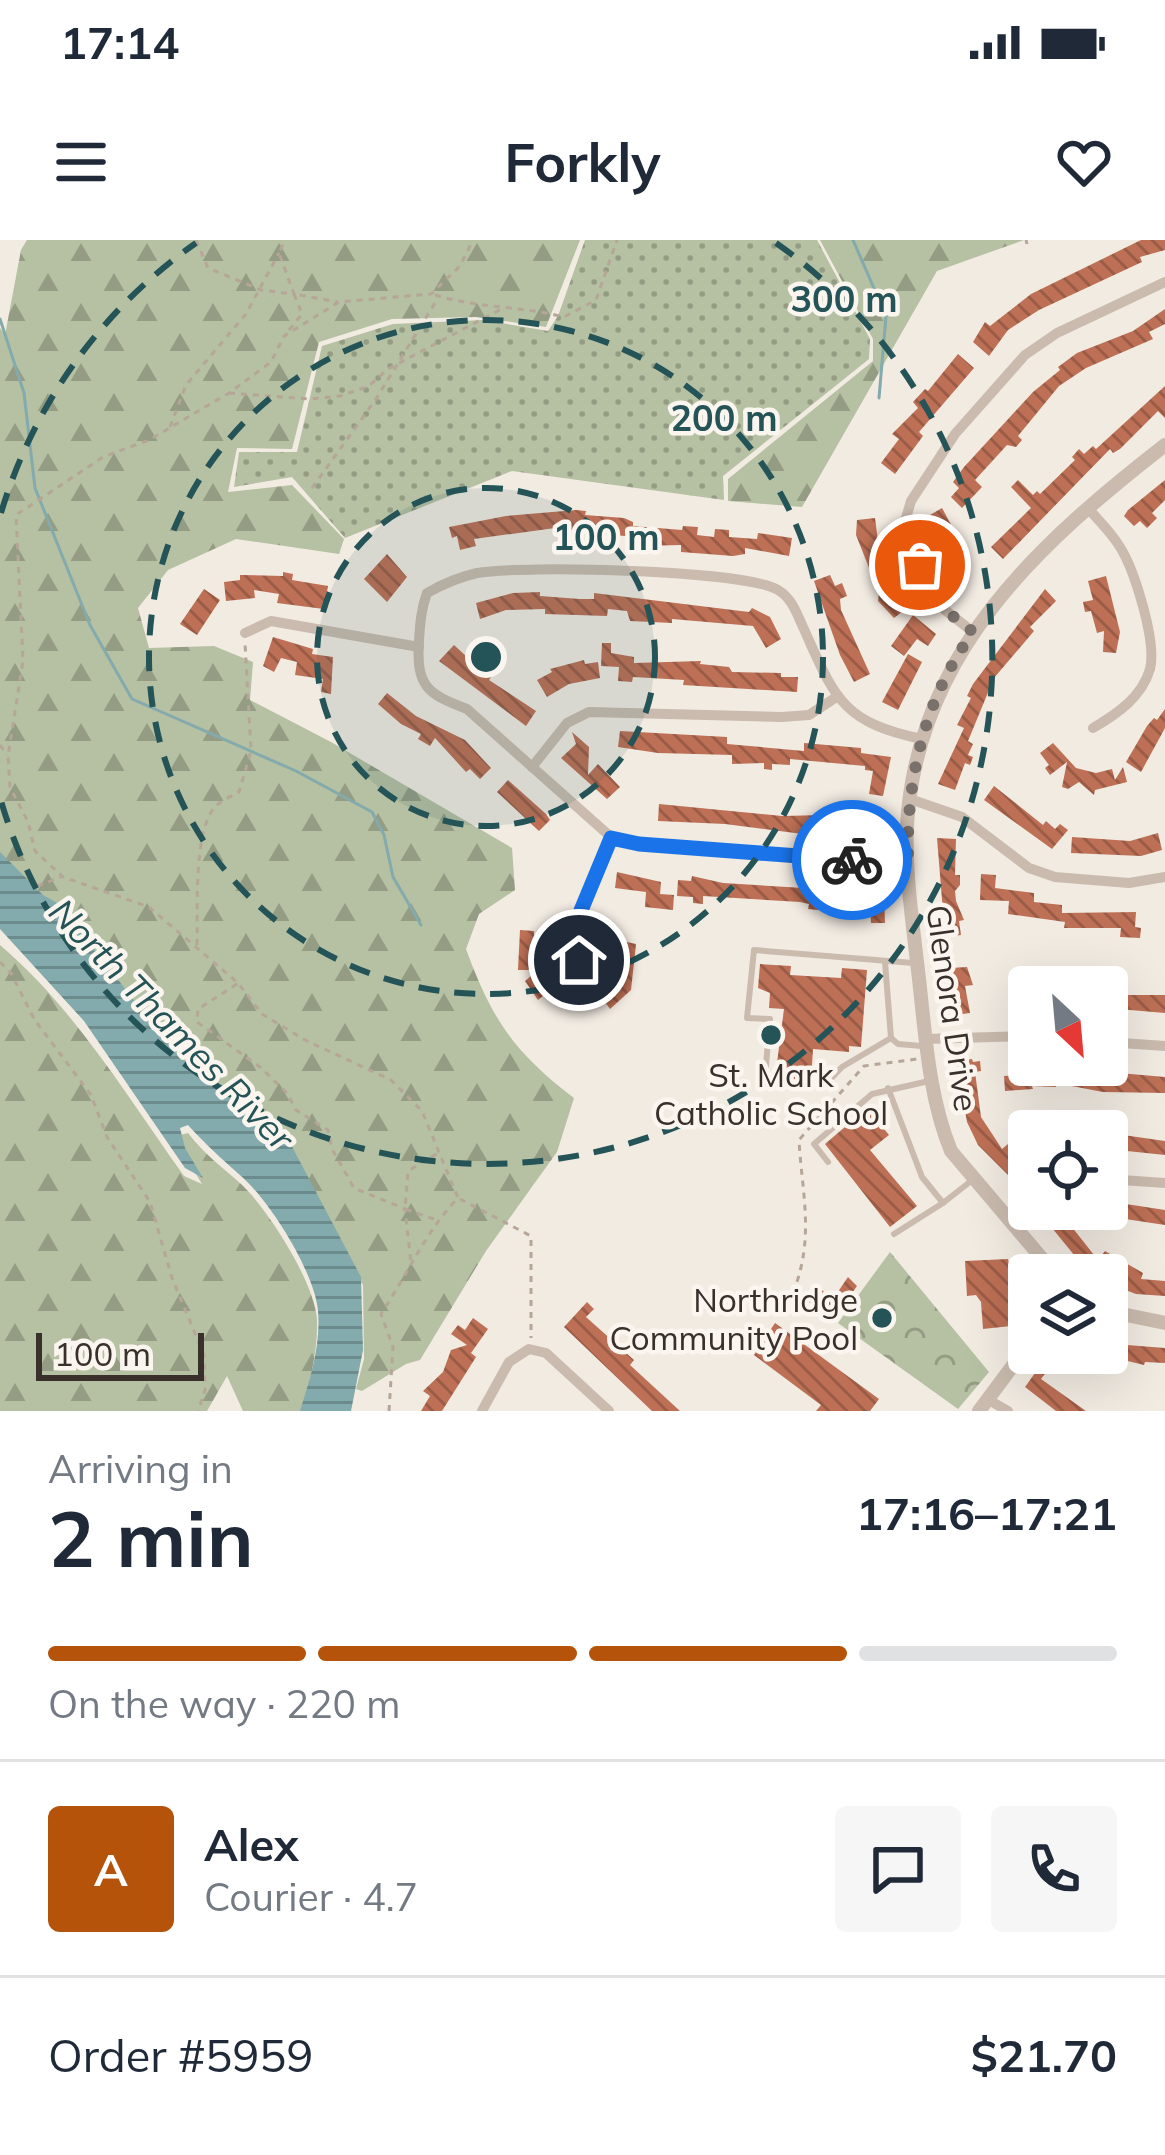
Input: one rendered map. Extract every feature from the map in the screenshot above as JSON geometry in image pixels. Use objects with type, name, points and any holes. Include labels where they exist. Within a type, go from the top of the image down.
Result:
[{"type":"street","points":[[973,632],[945,610],[933,593],[907,537],[911,501],[955,434],[1025,355],[1057,333],[1165,282]]},
{"type":"street","name":"Glenora Drive","points":[[1008,1216],[951,1151],[924,1048],[908,862],[910,799],[922,739],[958,653],[992,605],[1088,508],[1165,445]]},
{"type":"street","points":[[1088,508],[1120,546],[1151,642],[1150,670],[1133,699],[1093,728]]},
{"type":"street","points":[[908,862],[639,844],[611,838],[467,709],[441,699],[420,680],[418,647],[427,593],[478,573],[545,567],[743,581],[776,588],[791,600],[838,696],[878,729],[922,739]]},
{"type":"street","points":[[245,633],[271,621],[418,647]]},
{"type":"street","points":[[532,767],[567,723],[589,712],[782,717],[809,715],[838,696]]},
{"type":"street","points":[[910,799],[962,818],[1029,868],[1055,877],[1129,883],[1165,877]]},
{"type":"street","points":[[579,960],[570,937],[611,838]]},
{"type":"street","points":[[924,1048],[1008,1038]]},
{"type":"street","points":[[1128,1043],[1165,1046]]},
{"type":"street","points":[[1128,1181],[1165,1184]]},
{"type":"street","name":"Glenora Drive","points":[[1019,1230],[1039,1254]]},
{"type":"street","points":[[1128,1315],[1165,1323]]},
{"type":"street","points":[[482,1411],[509,1362],[529,1349],[546,1353],[609,1411]]},
{"type":"street","points":[[1008,1372],[983,1405],[1008,1411]]},
{"type":"lane","points":[[765,1077],[770,1019],[747,1018],[754,950],[918,964]]},
{"type":"lane","points":[[885,962],[891,1038],[898,1044],[924,1048]]},
{"type":"lane","points":[[822,1088],[842,1066],[891,1038]]},
{"type":"lane","points":[[829,1162],[814,1144],[872,1094],[933,1081]]},
{"type":"lane","points":[[888,1088],[922,1177],[943,1203]]},
{"type":"lane","points":[[894,1234],[974,1179]]},
{"type":"path","points":[[196,240],[208,268],[261,290],[339,302],[430,294],[564,317],[596,300],[617,240]]},
{"type":"path","points":[[170,428],[186,385],[246,314],[285,240]]},
{"type":"path","points":[[430,294],[460,266],[473,240]]},
{"type":"path","points":[[279,253],[302,314],[271,362],[229,393],[170,428],[104,457],[16,515],[23,661],[8,756],[10,788],[28,822],[34,851],[63,877],[149,907],[238,983],[262,1014],[305,1040],[392,1080],[422,1111],[458,1198],[531,1236],[531,1342]]},
{"type":"path","points":[[312,488],[439,297]]},
{"type":"path","points":[[284,336],[339,302]]},
{"type":"path","points":[[229,393],[287,399],[340,396],[369,386],[398,364],[503,308]]},
{"type":"path","points":[[196,947],[207,821],[216,805],[238,792],[251,751],[245,633]]},
{"type":"path","points":[[0,745],[8,756]]},
{"type":"path","points":[[37,886],[63,877]]},
{"type":"path","points":[[0,962],[34,1019],[91,1095],[113,1149],[150,1202],[172,1278],[204,1355],[206,1390],[198,1411]]},
{"type":"path","points":[[238,983],[198,1009],[196,1022],[260,1066],[296,1110],[328,1130],[332,1149],[354,1188],[436,1220]]},
{"type":"path","points":[[794,1293],[808,1214],[799,1140],[864,1066],[924,1048]]},
{"type":"path","points":[[412,1267],[405,1209],[408,1171],[440,1152]]},
{"type":"path","points":[[389,1411],[393,1347],[381,1314],[436,1220],[458,1198]]},
{"type":"green space","points":[[27,240],[580,240],[546,327],[476,317],[392,319],[319,342],[292,449],[237,448],[228,492],[292,485],[344,539],[339,554],[236,539],[168,570],[138,608],[149,648],[214,646],[253,662],[250,700],[512,848],[515,890],[479,914],[466,949],[507,1033],[574,1098],[557,1152],[486,1251],[420,1360],[362,1391],[356,1389],[364,1359],[363,1285],[302,1168],[192,1074],[0,858],[0,328],[5,335]]},
{"type":"green space","points":[[585,240],[817,240],[870,339],[869,359],[723,476],[724,500],[512,471],[345,538],[292,477],[234,487],[239,452],[297,452],[322,346],[393,324],[483,320],[548,331],[558,316]]},
{"type":"green space","points":[[820,240],[1024,240],[937,271],[802,507],[728,501],[728,479],[873,361],[873,339]]},
{"type":"green space","points":[[0,945],[76,1025],[184,1176],[202,1184],[185,1156],[180,1135],[188,1133],[241,1184],[276,1228],[308,1287],[317,1320],[315,1355],[302,1411],[243,1411],[227,1376],[207,1411],[0,1411]]},
{"type":"green space","points":[[890,1252],[989,1372],[958,1409],[838,1323]]},
{"type":"water","name":"North Thames River","points":[[0,852],[43,895],[59,904],[172,1049],[192,1068],[247,1099],[289,1141],[361,1277],[363,1350],[351,1411],[300,1411],[314,1362],[318,1311],[300,1258],[253,1187],[188,1125],[180,1128],[185,1148],[203,1178],[185,1168],[84,1021],[0,929]]},
{"type":"building","points":[[1141,240],[1165,240],[1165,250],[1140,257],[1142,262],[1039,310],[1008,330],[989,356],[973,342],[985,322],[990,326],[1031,294]]},
{"type":"building","points":[[1165,309],[1165,324],[1149,332],[1153,339],[1086,368],[1059,386],[1018,436],[1022,440],[1016,447],[1007,445],[975,480],[982,487],[962,508],[951,497],[959,488],[953,482],[964,467],[1058,367],[1077,353],[1133,331]]},
{"type":"building","points":[[958,354],[974,368],[919,432],[923,436],[895,474],[881,463],[899,439],[892,434],[918,408],[913,402]]},
{"type":"building","points":[[1165,386],[1165,418],[1158,411],[1120,449],[1113,453],[1110,449],[1003,559],[991,547],[1031,508],[1011,487],[1018,480],[1033,495],[1040,494],[1075,460],[1072,457],[1079,449],[1084,454],[1093,446],[1096,449]]},
{"type":"building","points":[[1165,480],[1165,500],[1152,513],[1157,518],[1147,528],[1140,521],[1134,526],[1124,516],[1128,510]]},
{"type":"building","points":[[942,508],[955,532],[950,535],[968,559],[954,569],[932,526],[930,515]]},
{"type":"building","points":[[576,510],[624,518],[633,526],[698,527],[697,535],[714,537],[715,529],[729,530],[729,537],[757,539],[758,533],[792,538],[789,556],[745,548],[745,554],[733,556],[681,552],[681,545],[641,546],[642,538],[555,528],[474,539],[476,546],[460,550],[449,527]]},
{"type":"building","points":[[875,518],[879,549],[891,578],[886,579],[907,608],[894,618],[878,601],[856,535],[857,520]]},
{"type":"building","points":[[387,554],[407,577],[387,602],[364,579]]},
{"type":"building","points":[[283,572],[293,574],[292,580],[328,586],[324,609],[277,603],[279,594],[254,590],[255,598],[226,601],[224,582],[240,580],[240,575],[283,576]]},
{"type":"building","points":[[830,575],[835,586],[842,583],[847,596],[840,599],[841,610],[870,674],[854,682],[814,581]]},
{"type":"building","points":[[1106,576],[1120,632],[1116,653],[1103,652],[1104,631],[1097,633],[1083,602],[1093,600],[1088,581]]},
{"type":"building","points":[[204,589],[220,600],[197,635],[180,624]]},
{"type":"building","points":[[1045,589],[1056,601],[1030,627],[1034,631],[994,678],[968,741],[973,744],[970,765],[965,763],[955,790],[938,784],[964,728],[957,725],[973,684]]},
{"type":"building","points":[[540,592],[540,596],[580,599],[594,599],[594,593],[749,612],[752,608],[770,617],[781,639],[766,648],[753,626],[672,619],[672,623],[630,621],[627,611],[608,609],[607,616],[506,610],[480,619],[476,603]]},
{"type":"building","points":[[913,615],[936,634],[928,646],[917,639],[904,656],[891,646]]},
{"type":"building","points":[[273,637],[313,649],[312,654],[333,657],[331,694],[321,692],[323,679],[295,675],[297,662],[281,658],[274,672],[263,666]]},
{"type":"building","points":[[602,643],[611,643],[611,653],[634,657],[634,663],[701,661],[729,667],[732,672],[798,677],[797,692],[683,685],[684,680],[633,677],[632,682],[618,681],[619,667],[601,666]]},
{"type":"building","points":[[454,645],[480,669],[483,665],[494,673],[489,680],[536,711],[526,726],[439,661]]},
{"type":"building","points":[[908,654],[922,662],[898,710],[882,702]]},
{"type":"building","points":[[584,660],[585,664],[598,662],[600,678],[569,684],[547,697],[537,680],[550,669]]},
{"type":"building","points":[[387,693],[416,716],[465,740],[491,768],[480,779],[470,769],[466,772],[435,738],[430,746],[418,739],[421,734],[378,704]]},
{"type":"building","points":[[1165,709],[1165,728],[1141,772],[1126,762],[1147,726]]},
{"type":"building","points":[[620,731],[727,737],[727,744],[804,751],[804,743],[861,748],[861,753],[891,757],[883,796],[869,794],[873,771],[865,766],[790,759],[790,765],[772,764],[772,770],[764,769],[764,763],[732,764],[732,755],[618,747]]},
{"type":"building","points":[[572,732],[589,747],[588,775],[598,764],[620,787],[607,799],[561,758],[576,744]]},
{"type":"building","points":[[1053,743],[1076,768],[1096,773],[1112,769],[1115,780],[1123,767],[1127,782],[1095,790],[1094,795],[1079,782],[1068,789],[1062,787],[1067,762],[1050,775],[1040,753]]},
{"type":"building","points":[[508,780],[550,820],[539,831],[497,792]]},
{"type":"building","points":[[994,786],[1043,825],[1046,821],[1055,829],[1060,824],[1068,830],[1052,849],[984,800]]},
{"type":"building","points":[[659,804],[782,816],[825,815],[825,808],[857,810],[855,826],[840,825],[839,834],[818,832],[818,836],[658,821]]},
{"type":"building","points":[[1158,833],[1162,850],[1141,856],[1071,853],[1072,837],[1130,841]]},
{"type":"building","points":[[937,838],[956,839],[955,875],[960,875],[960,885],[955,891],[964,920],[959,921],[961,935],[947,937]]},
{"type":"building","points":[[617,872],[661,882],[660,894],[674,895],[673,910],[645,907],[646,892],[615,888]]},
{"type":"building","points":[[981,874],[996,875],[995,888],[1034,893],[1034,902],[1062,905],[1062,913],[1136,912],[1140,938],[1120,937],[1121,928],[1064,928],[1065,922],[1008,914],[1009,901],[980,900]]},
{"type":"building","points":[[692,876],[723,883],[884,893],[885,923],[871,923],[870,905],[825,902],[818,910],[800,902],[703,896],[703,904],[693,903],[693,897],[677,896],[678,880],[691,881]]},
{"type":"building","points":[[520,930],[534,931],[535,963],[554,987],[538,1000],[525,981],[538,970],[518,970]]},
{"type":"building","points":[[622,941],[636,944],[631,990],[610,1009],[598,992],[614,980]]},
{"type":"building","points":[[760,964],[791,966],[790,975],[841,978],[842,968],[867,970],[861,1047],[849,1046],[849,1052],[813,1049],[811,1080],[775,1078],[784,1009],[769,1008],[770,993],[758,988]]},
{"type":"building","points":[[967,967],[973,985],[965,986],[970,1013],[955,1015],[950,968]]},
{"type":"building","points":[[1128,995],[1165,995],[1165,1013],[1128,1010]]},
{"type":"building","points":[[956,1061],[980,1061],[981,1071],[975,1072],[981,1117],[1002,1149],[1008,1144],[1008,1175],[978,1145],[967,1122]]},
{"type":"building","points":[[1128,1074],[1165,1077],[1165,1093],[1103,1092],[1072,1086],[1128,1086]]},
{"type":"building","points":[[1004,1076],[1008,1076],[1008,1086],[1033,1089],[1005,1091]]},
{"type":"building","points":[[867,1108],[889,1135],[870,1150],[917,1206],[890,1227],[825,1144]]},
{"type":"building","points":[[1128,1136],[1165,1141],[1165,1155],[1128,1151]]},
{"type":"building","points":[[1128,1204],[1165,1210],[1165,1225],[1128,1219]]},
{"type":"building","points":[[1054,1230],[1074,1230],[1093,1254],[1073,1254]]},
{"type":"building","points":[[1008,1259],[1008,1326],[983,1329],[981,1302],[976,1295],[967,1296],[965,1261]]},
{"type":"building","points":[[1128,1264],[1143,1273],[1141,1279],[1165,1281],[1165,1296],[1128,1291]]},
{"type":"building","points":[[848,1277],[857,1286],[832,1321],[808,1301],[818,1287],[833,1299]]},
{"type":"building","points":[[587,1302],[594,1309],[586,1317],[680,1411],[652,1411],[564,1327]]},
{"type":"building","points":[[473,1318],[488,1329],[471,1353],[476,1357],[442,1411],[421,1411],[430,1396],[423,1391],[443,1372],[451,1350],[467,1345],[451,1334],[458,1325],[465,1330]]},
{"type":"building","points":[[775,1323],[879,1399],[870,1411],[816,1411],[821,1405],[754,1355]]},
{"type":"building","points":[[1128,1345],[1165,1348],[1165,1363],[1128,1361]]},
{"type":"building","points":[[1034,1374],[1045,1374],[1041,1379],[1086,1411],[1056,1411],[1025,1387]]},
{"type":"waterway","points":[[853,240],[886,316],[879,398]]},
{"type":"waterway","points":[[0,319],[24,393],[35,488],[90,625],[132,699],[296,771],[372,812],[384,835],[393,877],[421,925]]},
{"type":"way so far","points":[[852,860],[908,862],[915,762],[930,711],[973,632],[945,610],[920,565]]},
{"type":"place","name":"St. Mark Catholic School","points":[[771,1035]]},
{"type":"place","name":"Northridge Community Pool","points":[[882,1318]]},
{"type":"route","points":[[579,960],[570,937],[611,838],[852,860]]}]
